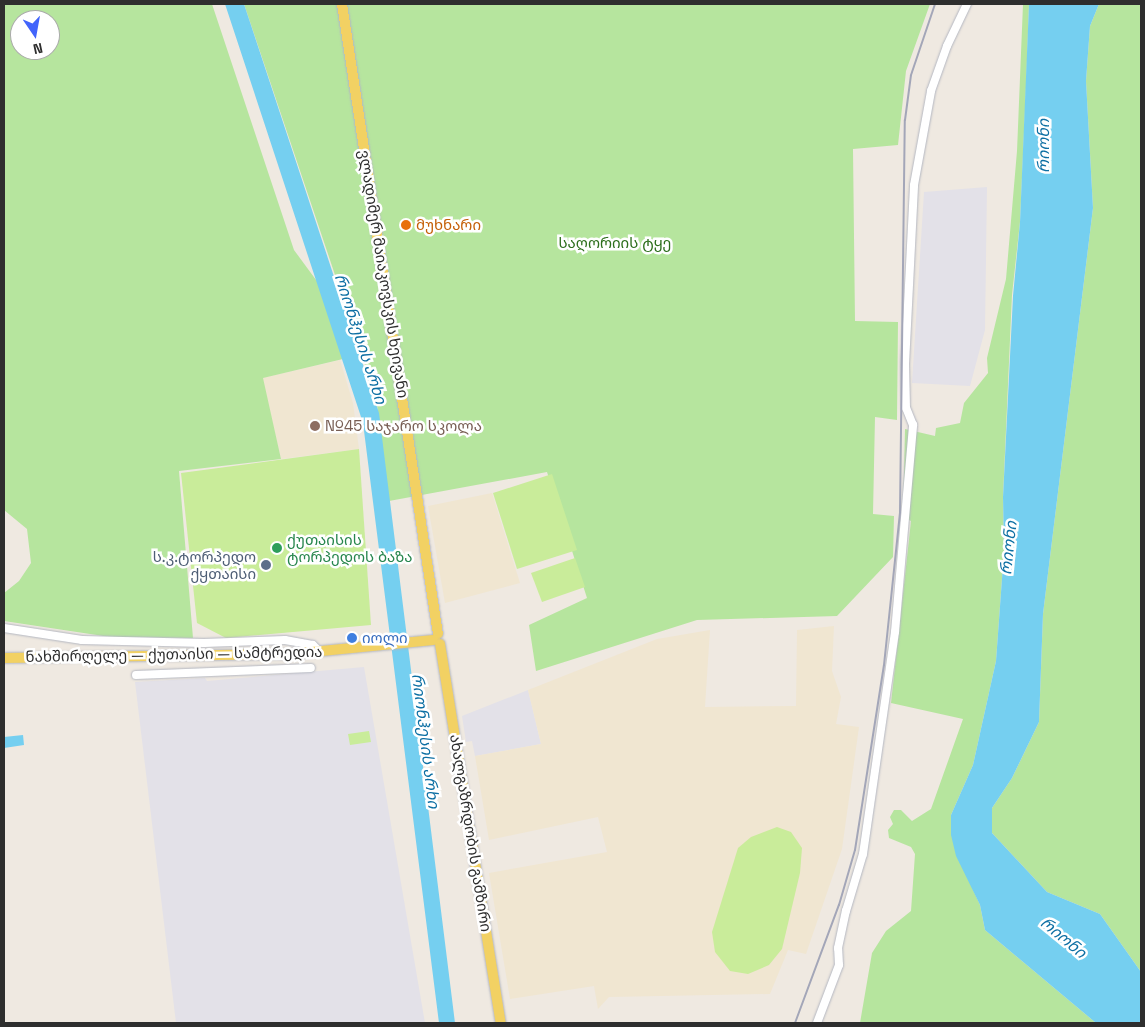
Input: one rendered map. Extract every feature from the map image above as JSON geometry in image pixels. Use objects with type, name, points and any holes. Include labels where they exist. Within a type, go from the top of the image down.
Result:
[{"type":"main road","name":"ვლადიმერ მაიაკოვსკის ხეივანი","points":[[342,4],[437,639]]},
{"type":"main road","name":"ნახშირღელე — ქუთაისი — სამტრედია","points":[[4,658],[320,652],[437,639]]},
{"type":"main road","name":"ახალგაზრდობის გამზირი","points":[[437,639],[501,1023]]},
{"type":"street","points":[[817,1023],[839,965],[838,948],[863,854],[908,513],[913,425],[906,408],[905,364],[909,262],[914,227],[913,193],[931,91],[947,46],[967,4]]},
{"type":"street","points":[[4,628],[82,640],[204,643],[285,640],[312,645],[320,652]]},
{"type":"street","points":[[136,675],[310,668]]},
{"type":"shaded area","points":[[987,187],[985,330],[970,386],[912,383],[924,192]]},
{"type":"shaded area","name":"№45 საჯარო სკოლა","points":[[340,360],[353,403],[359,449],[281,459],[262,378]]},
{"type":"shaded area","points":[[492,493],[520,583],[445,603],[428,506]]},
{"type":"shaded area","points":[[834,626],[832,671],[841,697],[836,724],[859,727],[842,849],[806,954],[788,950],[770,994],[609,997],[598,1009],[594,986],[510,999],[489,873],[607,852],[598,817],[489,840],[475,756],[541,744],[528,690],[657,639],[710,630],[705,707],[796,706],[797,630]]},
{"type":"shaded area","points":[[364,667],[425,1023],[176,1023],[135,682],[205,678],[207,681]]},
{"type":"shaded area","points":[[528,690],[541,744],[475,756],[472,741],[466,742],[462,716]]},
{"type":"green space","points":[[4,4],[212,4],[294,250],[319,284],[343,359],[263,378],[281,459],[179,471],[193,638],[110,637],[4,621],[4,593],[19,581],[31,563],[27,529],[4,510]]},
{"type":"green space","name":"საღორიის ტყე","points":[[244,4],[930,4],[906,71],[898,145],[853,149],[855,321],[898,322],[897,420],[875,417],[873,514],[894,516],[893,557],[837,616],[697,620],[536,671],[529,625],[587,598],[547,472],[389,501],[376,397]]},
{"type":"green space","points":[[1023,4],[1029,4],[1026,87],[1020,222],[1012,295],[1003,497],[1004,551],[996,661],[973,765],[951,815],[970,883],[980,905],[985,930],[1096,1023],[860,1023],[872,953],[886,931],[911,911],[915,854],[911,847],[889,838],[888,830],[893,824],[890,817],[894,810],[901,810],[912,821],[931,809],[963,719],[891,703],[911,521],[903,517],[905,429],[935,436],[936,428],[960,423],[964,403],[988,373],[987,358],[1006,279],[1017,151]]},
{"type":"green space","points":[[1099,4],[1141,4],[1141,972],[1100,914],[1047,892],[992,833],[992,808],[1012,778],[1039,722],[1043,614],[1093,208],[1086,81],[1090,26]]},
{"type":"green space","name":"ქუთაისის ტორპედოს ბაზა","points":[[359,449],[371,625],[226,638],[197,623],[181,473]]},
{"type":"green space","points":[[552,474],[577,550],[517,569],[493,493]]},
{"type":"green space","points":[[575,558],[585,587],[542,602],[531,573]]},
{"type":"green space","points":[[369,731],[371,742],[350,745],[348,734]]},
{"type":"green space","points":[[777,827],[791,832],[802,848],[800,873],[782,949],[769,965],[748,974],[730,971],[715,952],[712,932],[738,848],[751,837]]},
{"type":"water","points":[[225,4],[244,4],[379,413],[455,1023],[439,1023],[363,423]]},
{"type":"water","name":"რიონი","points":[[1029,4],[1099,4],[1090,26],[1086,81],[1093,208],[1043,614],[1039,722],[1012,778],[992,808],[992,833],[1047,892],[1100,914],[1141,972],[1141,1023],[1096,1023],[985,930],[980,905],[956,856],[951,835],[951,815],[973,765],[996,661],[1004,551],[1003,497],[1013,296],[1020,222]]},
{"type":"water","points":[[23,735],[24,745],[4,748],[4,737]]},
{"type":"railway","points":[[795,1023],[839,905],[855,850],[884,665],[900,512],[905,120],[911,75],[935,4]]},
{"type":"place","name":"მუხნარი","points":[[406,225]]},
{"type":"place","name":"№45 საჯარო სკოლა","points":[[315,426]]},
{"type":"place","name":"ქუთაისის ტორპედოს ბაზა","points":[[277,548]]},
{"type":"place","name":"ს.კ.ტორპედო ქყთაისი","points":[[266,565]]},
{"type":"place","name":"იოლი","points":[[352,638]]},
{"type":"water label","name":"რიონჰესის არხი","points":[[360,339]]},
{"type":"water label","name":"რიონჰესის არხი","points":[[425,741]]}]
